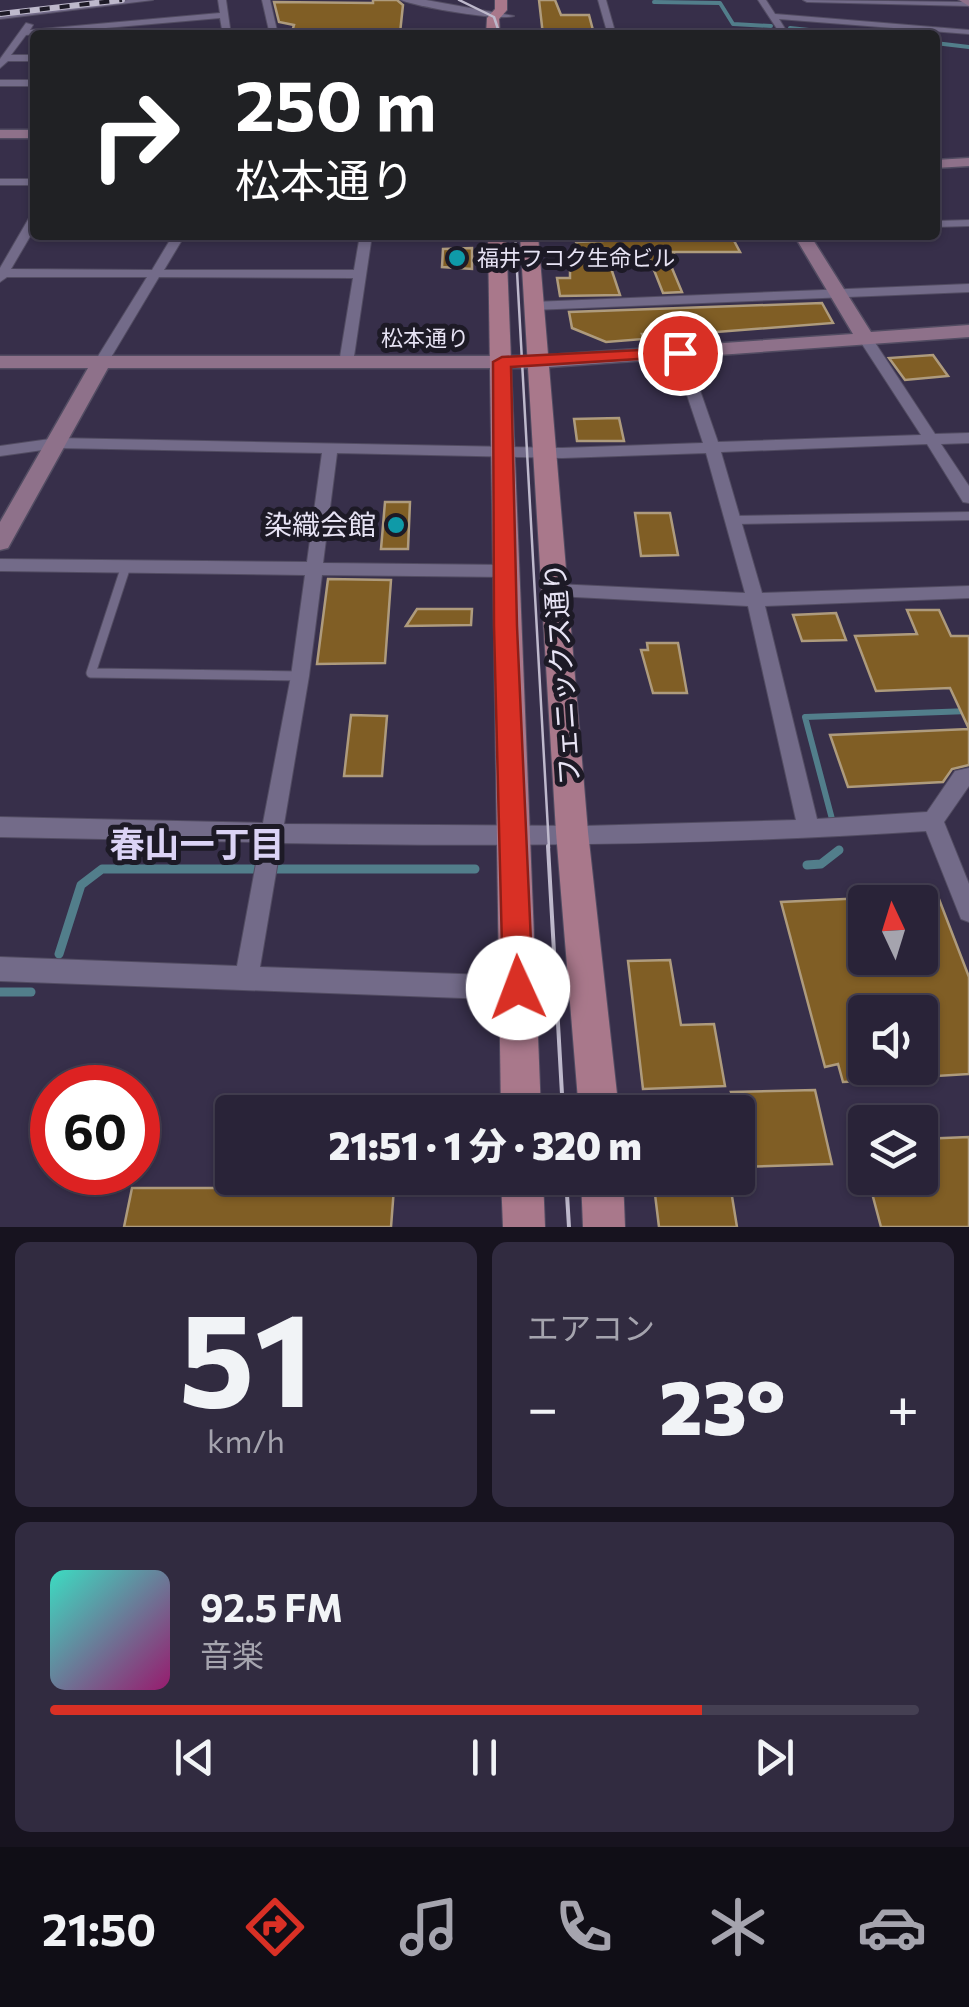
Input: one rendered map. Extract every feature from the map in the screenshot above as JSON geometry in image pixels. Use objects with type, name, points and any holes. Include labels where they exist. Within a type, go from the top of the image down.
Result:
[{"type":"main road","name":"フェニックス通り","points":[[497,240],[520,1095]]},
{"type":"main road","name":"フェニックス通り","points":[[529,240],[572,832],[598,1095]]},
{"type":"main road","points":[[523,1195],[524,1227]]},
{"type":"main road","points":[[603,1195],[604,1227]]},
{"type":"street","points":[[0,17],[150,0]]},
{"type":"street","points":[[222,0],[226,30]]},
{"type":"street","points":[[266,0],[273,30]]},
{"type":"street","points":[[406,0],[502,11]]},
{"type":"street","points":[[602,0],[611,30]]},
{"type":"street","points":[[762,0],[781,30]]},
{"type":"street","points":[[807,0],[968,2]]},
{"type":"street","points":[[3,62],[39,13]]},
{"type":"street","points":[[82,30],[224,15]]},
{"type":"street","points":[[772,16],[969,32]]},
{"type":"street","points":[[132,30],[134,24]]},
{"type":"street","points":[[0,42],[30,36]]},
{"type":"street","points":[[3,62],[30,59]]},
{"type":"street","points":[[0,83],[30,83]]},
{"type":"street","points":[[0,134],[30,134]]},
{"type":"street","points":[[940,164],[969,162]]},
{"type":"street","points":[[0,182],[30,182]]},
{"type":"street","points":[[940,224],[969,223]]},
{"type":"street","points":[[1,275],[30,228]]},
{"type":"street","points":[[0,542],[176,240]]},
{"type":"street","points":[[346,362],[365,240]]},
{"type":"street","points":[[805,240],[969,498]]},
{"type":"street","points":[[1,275],[360,274]]},
{"type":"street","points":[[533,306],[969,288]]},
{"type":"street","name":"松本通り","points":[[0,362],[536,362],[969,332]]},
{"type":"street","points":[[680,353],[715,450],[756,600],[809,830]]},
{"type":"street","points":[[0,451],[56,443],[544,453],[715,450],[969,438]]},
{"type":"street","points":[[246,978],[300,676],[330,449]]},
{"type":"street","points":[[0,564],[507,571]]},
{"type":"street","points":[[556,590],[756,600],[969,592]]},
{"type":"street","points":[[933,821],[962,777],[969,777]]},
{"type":"street","points":[[0,827],[514,833],[809,830],[933,821]]},
{"type":"street","points":[[933,821],[969,911]]},
{"type":"street","points":[[0,968],[518,988]]},
{"type":"lane","points":[[734,520],[969,516]]},
{"type":"lane","points":[[126,566],[91,672],[300,676]]},
{"type":"building","points":[[397,0],[403,5],[400,30],[292,30],[294,25],[279,22],[274,2]]},
{"type":"building","points":[[539,0],[555,0],[561,15],[589,15],[593,30],[542,30]]},
{"type":"building","points":[[734,240],[740,252],[673,252],[677,260],[669,261],[682,292],[663,293],[650,260],[608,259],[620,295],[560,296],[557,278],[570,278],[570,261],[580,260],[576,242]]},
{"type":"building","name":"福井フコク生命ビル","points":[[472,248],[472,269],[442,267],[443,249]]},
{"type":"building","points":[[822,303],[833,323],[678,335],[642,334],[644,339],[606,342],[572,328],[569,312]]},
{"type":"building","points":[[933,355],[948,376],[905,380],[889,358]]},
{"type":"building","points":[[619,418],[624,441],[577,441],[574,419]]},
{"type":"building","name":"染織会館","points":[[385,502],[410,502],[408,549],[381,549]]},
{"type":"building","points":[[635,513],[670,513],[678,555],[641,556]]},
{"type":"building","points":[[328,579],[391,580],[385,663],[317,664]]},
{"type":"building","points":[[417,609],[472,609],[471,625],[406,626]]},
{"type":"building","points":[[907,610],[939,610],[951,636],[969,636],[969,729],[950,688],[876,691],[855,636],[917,634]]},
{"type":"building","points":[[836,613],[846,640],[802,641],[793,615]]},
{"type":"building","points":[[647,643],[678,643],[687,693],[653,693],[641,650],[648,650]]},
{"type":"building","points":[[351,715],[387,716],[382,776],[344,776]]},
{"type":"building","points":[[969,729],[969,765],[952,769],[943,782],[848,787],[830,735]]},
{"type":"building","points":[[938,897],[969,977],[969,1074],[938,1076],[938,995],[848,995],[848,1082],[843,1082],[838,1064],[825,1067],[781,902],[848,899],[848,975],[938,975]]},
{"type":"building","points":[[670,960],[681,1025],[714,1024],[725,1086],[643,1089],[628,961]]},
{"type":"building","points":[[815,1090],[832,1164],[755,1166],[755,1095],[731,1092]]},
{"type":"building","points":[[969,1137],[969,1227],[881,1227],[873,1195],[938,1195],[938,1138]]},
{"type":"building","points":[[160,1188],[215,1188],[215,1195],[393,1195],[391,1227],[124,1227],[131,1195],[160,1195]]},
{"type":"building","points":[[655,1195],[732,1195],[737,1227],[659,1227]]},
{"type":"waterway","points":[[654,2],[720,3],[733,24],[771,26]]},
{"type":"waterway","points":[[790,28],[809,30]]},
{"type":"waterway","points":[[940,44],[969,47]]},
{"type":"waterway","points":[[832,819],[805,717],[969,711]]},
{"type":"waterway","points":[[807,865],[821,864],[839,850]]},
{"type":"waterway","points":[[59,954],[81,885],[102,869],[475,869]]},
{"type":"waterway","points":[[0,992],[31,992]]},
{"type":"tram line","points":[[459,0],[494,17],[498,30]]},
{"type":"tram line","points":[[515,240],[549,848]]},
{"type":"tram line","points":[[548,846],[562,1095]]},
{"type":"tram line","points":[[567,1195],[569,1227]]},
{"type":"railway","points":[[0,14],[122,0]]},
{"type":"place","name":"福井フコク生命ビル","points":[[457,258]]},
{"type":"place","name":"染織会館","points":[[396,525]]},
{"type":"district","name":"春山一丁目","points":[[197,845]]},
{"type":"route","points":[[518,988],[505,626],[502,362],[680,353]]}]
